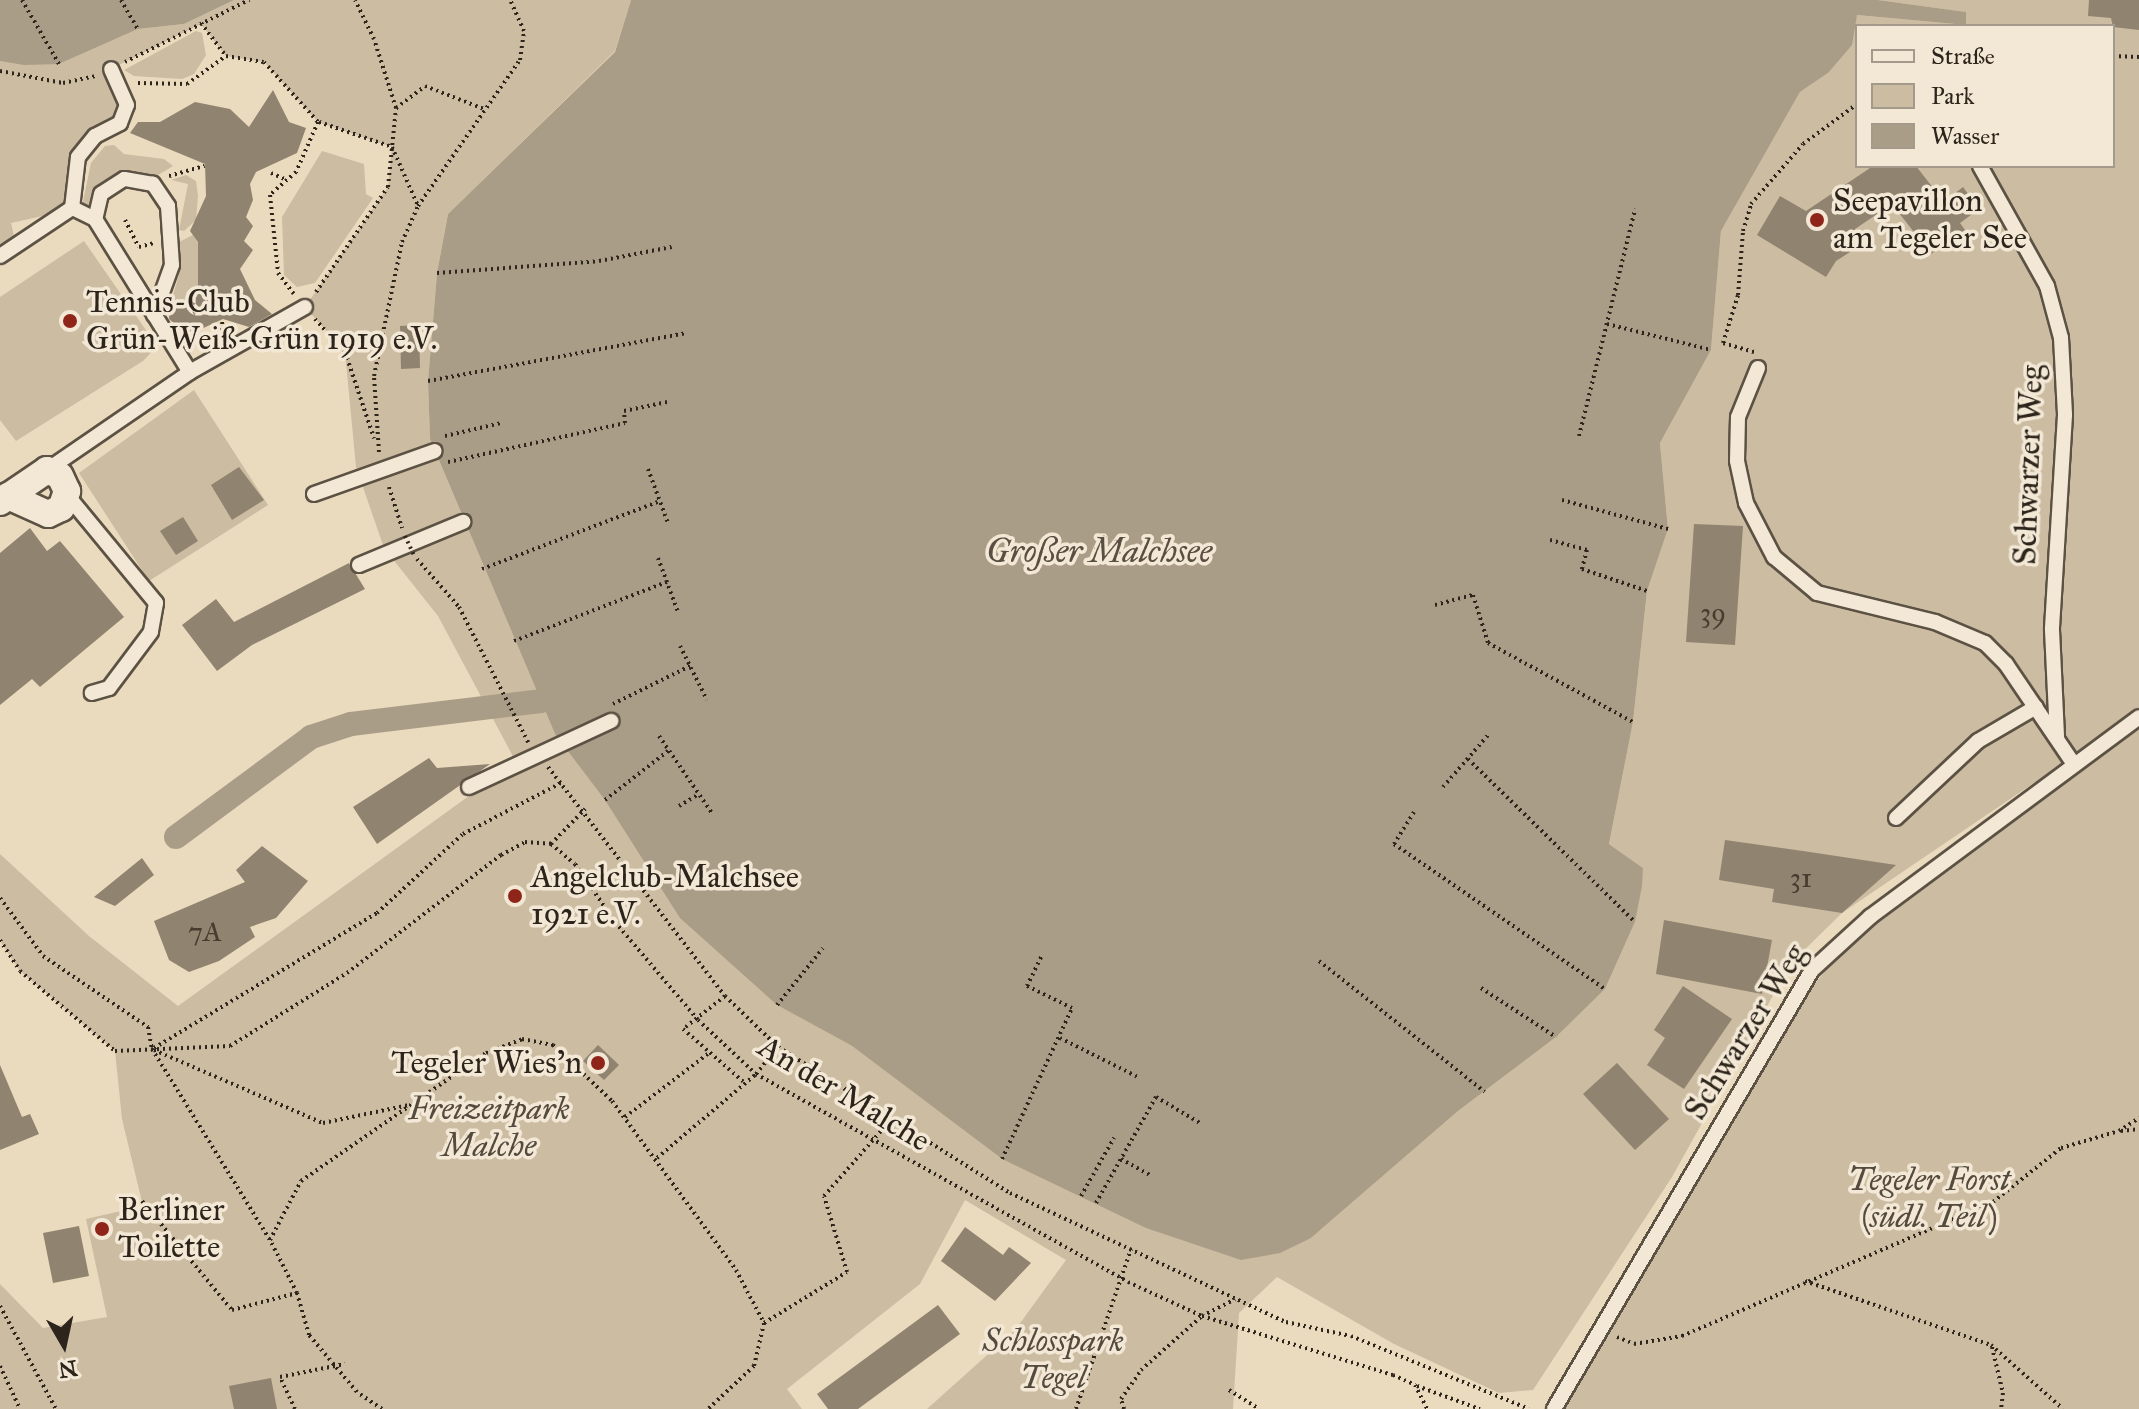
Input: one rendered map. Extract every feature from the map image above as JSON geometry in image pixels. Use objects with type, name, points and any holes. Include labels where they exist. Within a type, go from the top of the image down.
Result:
[{"type":"street","points":[[47,470],[64,481],[67,495],[61,508],[48,514],[4,499],[47,470]]},
{"type":"lane","points":[[0,256],[72,208],[78,157],[95,136],[120,123],[127,105],[111,69]]},
{"type":"lane","name":"Schwarzer Weg","points":[[1981,168],[2047,286],[2061,338],[2065,415],[2052,630],[2057,737]]},
{"type":"lane","points":[[95,219],[101,194],[115,182],[144,180],[162,193],[172,265],[154,315]]},
{"type":"lane","points":[[72,208],[95,219],[190,372]]},
{"type":"lane","points":[[47,470],[190,372],[305,307]]},
{"type":"lane","name":"Schwarzer Weg","points":[[1762,362],[1738,417],[1737,461],[1746,503],[1774,557],[1817,593],[1935,622],[1985,643],[2036,707],[2073,763]]},
{"type":"lane","points":[[314,494],[382,467],[435,451]]},
{"type":"lane","points":[[67,495],[156,603],[151,632],[109,688],[92,693]]},
{"type":"lane","points":[[359,565],[463,522]]},
{"type":"lane","points":[[1896,818],[1968,750],[2036,707]]},
{"type":"lane","points":[[469,787],[537,755],[610,714]]},
{"type":"lane","name":"Schwarzer Weg","points":[[1554,1409],[1812,970],[1870,917],[2073,763],[2139,717]]},
{"type":"lane","points":[[2039,790],[2060,786]]},
{"type":"path","points":[[22,0],[59,64]]},
{"type":"path","points":[[121,0],[138,29]]},
{"type":"path","points":[[0,71],[63,83],[111,69],[249,0]]},
{"type":"path","points":[[305,307],[388,187],[396,108],[374,39],[355,0]]},
{"type":"path","points":[[382,467],[374,376],[402,242],[418,206],[520,60],[524,31],[510,0]]},
{"type":"path","points":[[201,23],[226,56],[264,62],[318,122],[392,147],[418,206]]},
{"type":"path","points":[[121,91],[138,83],[187,84],[226,56]]},
{"type":"path","points":[[2115,56],[2139,57]]},
{"type":"path","points":[[396,108],[425,86],[484,109]]},
{"type":"path","points":[[1762,362],[1723,343],[1738,295],[1743,231],[1751,204],[1803,144],[1855,105]]},
{"type":"path","points":[[318,122],[296,172],[270,195],[278,273],[345,352],[405,536],[415,557],[459,607],[537,755]]},
{"type":"path","points":[[163,180],[205,166]]},
{"type":"path","points":[[271,173],[287,180]]},
{"type":"path","points":[[1579,436],[1635,209]]},
{"type":"path","points":[[125,220],[139,247],[146,244]]},
{"type":"path","points":[[437,273],[599,261],[672,247]]},
{"type":"path","points":[[219,340],[223,319]]},
{"type":"path","points":[[1607,324],[1711,350]]},
{"type":"path","points":[[428,381],[687,333]]},
{"type":"path","points":[[435,451],[625,423],[624,411],[667,402]]},
{"type":"path","points":[[435,451],[501,423]]},
{"type":"path","points":[[648,469],[668,523]]},
{"type":"path","points":[[1562,500],[1668,529]]},
{"type":"path","points":[[482,569],[660,501]]},
{"type":"path","points":[[1550,540],[1587,550],[1582,569],[1647,591]]},
{"type":"path","points":[[658,558],[678,612]]},
{"type":"path","points":[[514,641],[667,582]]},
{"type":"path","points":[[1435,605],[1473,595],[1488,643],[1633,722]]},
{"type":"path","points":[[680,646],[707,700]]},
{"type":"path","points":[[610,714],[690,666]]},
{"type":"path","points":[[1443,787],[1489,734]]},
{"type":"path","points":[[659,736],[712,813]]},
{"type":"path","points":[[605,800],[668,751]]},
{"type":"path","points":[[1468,759],[1635,922]]},
{"type":"path","points":[[152,1049],[377,913],[463,834],[563,782],[725,996],[778,1047],[894,1116],[1010,1193],[1286,1322],[1351,1336],[1529,1409]]},
{"type":"path","points":[[679,806],[699,794]]},
{"type":"path","points":[[0,940],[20,971],[115,1051],[230,1046],[360,964],[501,855],[525,842],[551,844],[585,809]]},
{"type":"path","points":[[1414,812],[1394,844],[1605,989]]},
{"type":"path","name":"An der Malche","points":[[551,844],[575,864],[615,922],[698,1020],[756,1074],[1121,1279],[1202,1316],[1480,1409]]},
{"type":"path","points":[[0,898],[43,956],[148,1027],[152,1049],[270,1240],[297,1293],[309,1335],[357,1392],[382,1409]]},
{"type":"path","points":[[777,1005],[823,948]]},
{"type":"path","points":[[1002,1159],[1072,1008],[1027,986],[1042,955]]},
{"type":"path","points":[[1319,961],[1485,1092]]},
{"type":"path","points":[[1481,988],[1556,1037]]},
{"type":"path","points":[[725,996],[683,1029],[745,1083]]},
{"type":"path","points":[[1060,1038],[1138,1077]]},
{"type":"path","points":[[270,1240],[301,1181],[486,1053],[522,1039],[553,1045],[576,1061],[657,1158],[736,1270],[764,1323],[754,1366],[708,1409]]},
{"type":"path","points":[[657,1158],[756,1074],[778,1047]]},
{"type":"path","points":[[152,1049],[323,1123],[411,1105]]},
{"type":"path","points":[[625,1117],[709,1053]]},
{"type":"path","points":[[1096,1203],[1156,1097],[1200,1123]]},
{"type":"path","points":[[764,1323],[847,1272],[824,1196],[894,1116]]},
{"type":"path","points":[[2119,1131],[2139,1118]]},
{"type":"path","points":[[1617,1337],[1634,1344],[1682,1336],[1803,1281],[1993,1202],[2061,1148],[2119,1131],[2139,1129]]},
{"type":"path","points":[[1081,1196],[1114,1138]]},
{"type":"path","points":[[1121,1159],[1150,1175]]},
{"type":"path","points":[[142,1201],[232,1310],[297,1293]]},
{"type":"path","points":[[1076,1409],[1132,1248]]},
{"type":"path","points":[[1803,1281],[1991,1345],[2063,1409]]},
{"type":"path","points":[[1124,1409],[1121,1399],[1141,1370],[1202,1316],[1235,1299]]},
{"type":"path","points":[[0,1306],[56,1409]]},
{"type":"path","points":[[1991,1345],[2003,1393],[2001,1409]]},
{"type":"path","points":[[295,1409],[280,1377],[345,1364]]},
{"type":"path","points":[[0,1366],[20,1409]]},
{"type":"path","points":[[1415,1385],[1427,1409]]},
{"type":"path","points":[[1229,1390],[1260,1409]]},
{"type":"green space","points":[[234,0],[631,0],[615,51],[448,214],[437,273],[428,381],[430,439],[555,734],[777,1005],[852,1046],[1002,1159],[1096,1203],[1311,1238],[1458,1111],[1556,1037],[1605,989],[1635,922],[1643,868],[1609,844],[1633,722],[1647,591],[1668,529],[1660,443],[1711,350],[1721,231],[1800,92],[1828,73],[1857,15],[1955,24],[1855,24],[1855,168],[2115,168],[2115,24],[1966,24],[1965,12],[1878,0],[2139,0],[2139,1409],[1561,1409],[1803,999],[1840,952],[2043,798],[2035,782],[1842,913],[1791,963],[1672,1177],[1533,1390],[1499,1393],[1394,1344],[1277,1277],[1239,1313],[1233,1409],[927,1409],[1015,1330],[1066,1260],[965,1200],[920,1284],[787,1389],[802,1409],[0,1409],[0,1284],[43,1328],[107,1317],[86,1219],[143,1206],[122,1119],[115,1051],[20,971],[0,941],[0,854],[89,936],[178,1006],[516,762],[438,616],[384,548],[356,467],[345,352],[305,307],[388,187],[392,147],[318,122],[264,62],[226,56],[201,24],[111,69],[127,105],[78,157],[69,210],[11,223],[14,236],[0,245],[0,61],[59,64],[138,29],[184,24]]},
{"type":"green space","points":[[196,31],[202,33],[206,55],[194,74],[182,79],[134,76],[124,70]]},
{"type":"green space","points":[[114,145],[124,154],[164,159],[173,166],[155,177],[134,172],[112,176],[97,189],[89,210],[82,206],[91,163],[105,146]]},
{"type":"green space","points":[[322,151],[364,164],[366,194],[373,198],[315,283],[297,287],[284,275],[282,217]]},
{"type":"green space","points":[[186,175],[196,181],[198,196],[196,220],[184,231],[179,230],[188,184],[171,180]]},
{"type":"green space","points":[[193,235],[198,242],[198,287],[203,291],[170,305],[179,275],[177,243]]},
{"type":"green space","name":"Tennis-Club Grün-Weiß-Grün 1919 e.V.","points":[[84,241],[157,346],[143,361],[16,441],[0,420],[0,297]]},
{"type":"green space","name":"Tennis-Club Grün-Weiß-Grün 1919 e.V.","points":[[194,390],[268,505],[149,581],[79,473]]},
{"type":"water","points":[[0,0],[234,0],[184,24],[138,29],[59,64],[24,65],[0,61]]},
{"type":"water","name":"Großer Malchsee","points":[[631,0],[1878,0],[1966,12],[1966,24],[1857,15],[1852,45],[1828,73],[1800,92],[1721,231],[1711,350],[1660,443],[1668,529],[1647,591],[1633,722],[1609,844],[1643,868],[1642,886],[1635,922],[1605,989],[1556,1037],[1458,1111],[1311,1238],[1280,1253],[1241,1260],[1146,1228],[1002,1159],[852,1046],[777,1005],[680,918],[605,800],[555,734],[430,439],[428,381],[437,273],[448,214],[615,52]]},
{"type":"building","points":[[2089,0],[2139,0],[2139,30],[2115,27],[2111,18],[2088,16]]},
{"type":"building","points":[[273,90],[289,122],[306,128],[297,153],[256,172],[250,184],[253,200],[246,217],[253,226],[244,241],[253,250],[240,269],[255,300],[272,314],[249,327],[223,319],[188,335],[169,319],[170,305],[198,294],[198,242],[190,231],[206,196],[205,164],[130,133],[138,122],[160,122],[195,102],[230,109],[249,127]]},
{"type":"building","name":"Seepavillon am Tegeler See","points":[[1870,168],[1918,168],[1944,202],[1963,187],[1979,209],[1960,223],[1965,230],[1931,254],[1892,204],[1855,229],[1848,241],[1850,252],[1836,261],[1826,277],[1757,235],[1780,196],[1806,211]]},
{"type":"building","points":[[419,325],[420,368],[401,369],[400,326]]},
{"type":"building","points":[[239,467],[264,500],[232,520],[211,485]]},
{"type":"building","points":[[183,517],[198,541],[176,555],[160,531]]},
{"type":"building","points":[[1694,524],[1743,526],[1735,645],[1686,642]]},
{"type":"building","points":[[30,528],[47,551],[60,541],[124,617],[40,687],[32,679],[0,705],[0,553]]},
{"type":"building","points":[[349,563],[365,589],[252,645],[217,671],[182,625],[216,599],[234,622]]},
{"type":"building","points":[[429,758],[437,768],[490,764],[377,844],[353,807]]},
{"type":"building","points":[[1725,840],[1896,865],[1842,913],[1772,902],[1774,889],[1719,880]]},
{"type":"building","points":[[262,846],[308,881],[276,918],[250,927],[255,937],[219,961],[189,972],[169,960],[154,921],[245,882],[236,870]]},
{"type":"building","points":[[142,858],[154,875],[115,906],[94,897]]},
{"type":"building","points":[[1664,920],[1772,940],[1762,994],[1656,974]]},
{"type":"building","points":[[1683,986],[1732,1019],[1684,1089],[1647,1065],[1665,1038],[1654,1030]]},
{"type":"building","points":[[598,1045],[619,1065],[604,1080],[583,1061]]},
{"type":"building","points":[[1617,1063],[1669,1119],[1635,1150],[1583,1094]]},
{"type":"building","points":[[0,1065],[22,1117],[30,1114],[39,1134],[0,1150]]},
{"type":"building","points":[[79,1226],[89,1276],[53,1283],[43,1233]]},
{"type":"building","points":[[965,1227],[1003,1255],[1009,1247],[1031,1263],[995,1301],[941,1261]]},
{"type":"building","points":[[938,1305],[960,1334],[858,1409],[828,1409],[817,1394]]},
{"type":"building","points":[[271,1378],[277,1409],[234,1409],[229,1386]]},
{"type":"waterway","points":[[176,837],[311,737],[351,724],[541,701]]},
{"type":"place","name":"Seepavillon am Tegeler See","points":[[1817,220]]},
{"type":"place","name":"Tennis-Club Grün-Weiß-Grün 1919 e.V.","points":[[70,321]]},
{"type":"place","name":"Angelclub-Malchsee 1921 e.V.","points":[[515,896]]},
{"type":"place","name":"Tegeler Wies'n","points":[[598,1063]]},
{"type":"place","name":"Berliner Toilette","points":[[102,1229]]},
{"type":"park label","name":"Freizeitpark Malche","points":[[489,1128]]},
{"type":"park label","name":"Tegeler Forst (südl. Teil)","points":[[1929,1200]]},
{"type":"park label","name":"Schlosspark Tegel","points":[[1053,1360]]}]
